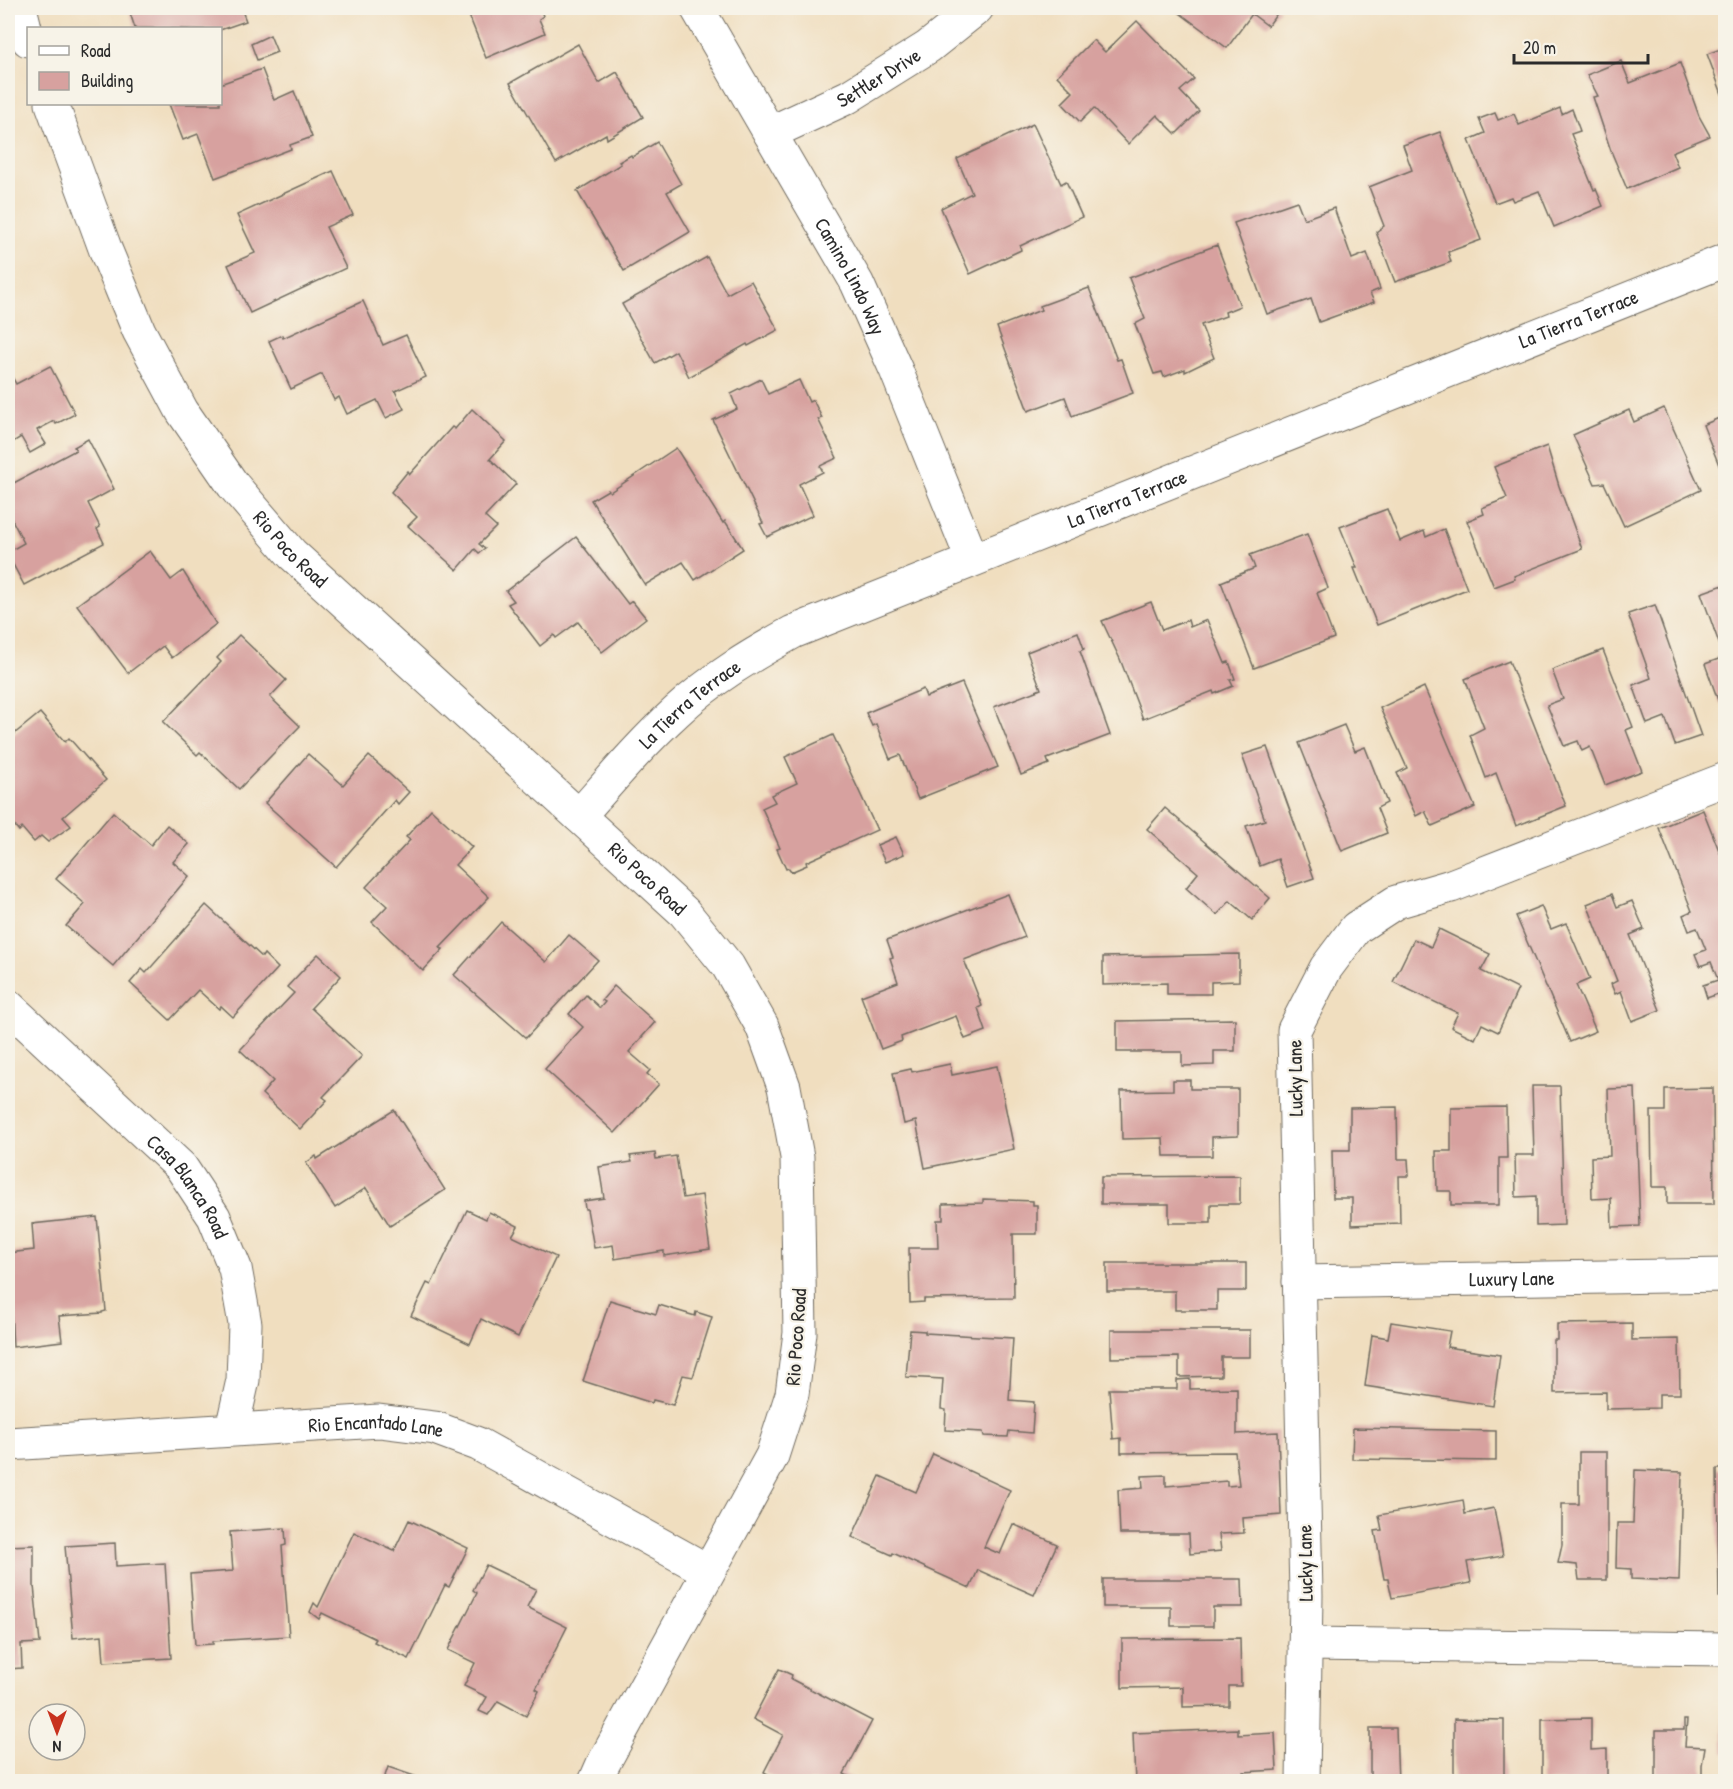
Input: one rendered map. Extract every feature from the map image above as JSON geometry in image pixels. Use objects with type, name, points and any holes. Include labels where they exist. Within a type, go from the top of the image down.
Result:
[{"type":"street","points":[[20,8],[27,36]]},
{"type":"street","name":"Camino Lindo Way","points":[[697,8],[857,283],[896,370],[972,560]]},
{"type":"street","name":"Settler Drive","points":[[770,133],[848,97],[928,46],[977,8]]},
{"type":"street","name":"Rio Poco Road","points":[[52,105],[106,251],[139,331],[182,411],[233,485],[292,554],[684,912],[728,966],[762,1026],[784,1087],[797,1157],[800,1333],[792,1394],[772,1456],[595,1782]]},
{"type":"street","name":"La Tierra Terrace","points":[[579,816],[677,711],[736,665],[793,632],[1725,260]]},
{"type":"street","name":"Lucky Lane","points":[[1303,1782],[1305,1644],[1294,1030],[1326,968],[1356,928],[1396,902],[1451,886],[1725,779]]},
{"type":"street","name":"Casa Blanca Road","points":[[8,1006],[181,1167],[214,1217],[235,1268],[245,1324],[243,1380],[232,1429]]},
{"type":"street","name":"Luxury Lane","points":[[1299,1282],[1725,1275]]},
{"type":"street","name":"Rio Encantado Lane","points":[[8,1444],[379,1421],[435,1428],[478,1444],[708,1571]]},
{"type":"street","points":[[1305,1644],[1725,1649]]},
{"type":"building","points":[[137,8],[241,8],[246,21],[222,29],[222,27],[135,27],[129,10]]},
{"type":"building","points":[[466,8],[540,8],[543,16],[539,19],[545,33],[486,58]]},
{"type":"building","points":[[1173,8],[1281,8],[1268,26],[1252,14],[1227,48]]},
{"type":"building","points":[[1137,21],[1194,79],[1180,91],[1199,111],[1176,134],[1157,115],[1128,144],[1094,108],[1080,122],[1062,103],[1073,92],[1057,76],[1093,40],[1105,52]]},
{"type":"building","points":[[270,35],[277,52],[257,60],[251,44]]},
{"type":"building","points":[[578,44],[599,83],[617,72],[643,117],[607,139],[606,134],[556,163],[510,83]]},
{"type":"building","points":[[1726,47],[1726,102],[1725,102],[1707,54]]},
{"type":"building","points":[[1621,61],[1630,83],[1680,63],[1699,116],[1710,136],[1672,152],[1678,167],[1627,189],[1611,151],[1593,97],[1598,96],[1587,75]]},
{"type":"building","points":[[262,69],[274,100],[294,91],[312,137],[290,145],[291,149],[215,178],[198,134],[183,140],[169,105],[222,105],[222,83]]},
{"type":"building","points":[[1560,108],[1562,114],[1572,109],[1580,131],[1571,134],[1603,206],[1554,227],[1539,191],[1513,201],[1511,197],[1495,203],[1469,140],[1485,133],[1479,119],[1495,113],[1498,120],[1514,114],[1519,125]]},
{"type":"building","points":[[1033,124],[1061,184],[1066,181],[1082,217],[1020,246],[1021,250],[970,274],[941,208],[972,193],[957,159]]},
{"type":"building","points":[[1440,132],[1481,240],[1448,252],[1451,262],[1395,282],[1376,232],[1384,226],[1369,187],[1412,170],[1403,145]]},
{"type":"building","points":[[657,142],[681,184],[667,192],[690,232],[624,271],[577,191],[621,164],[619,162]]},
{"type":"building","points":[[333,171],[353,215],[326,227],[346,268],[250,313],[228,265],[255,253],[237,215]]},
{"type":"building","points":[[1297,201],[1304,219],[1334,208],[1352,259],[1367,253],[1380,289],[1370,293],[1374,302],[1319,322],[1311,299],[1267,314],[1234,223]]},
{"type":"building","points":[[1217,245],[1240,306],[1225,312],[1226,316],[1201,325],[1214,358],[1185,372],[1185,369],[1164,377],[1162,372],[1154,374],[1135,324],[1145,319],[1129,278]]},
{"type":"building","points":[[707,257],[727,294],[751,281],[778,330],[748,346],[747,344],[689,377],[676,351],[655,363],[622,304]]},
{"type":"building","points":[[1089,288],[1117,360],[1121,359],[1133,393],[1072,416],[1065,397],[1028,411],[997,327],[1041,310],[1040,306]]},
{"type":"building","points":[[363,301],[383,345],[406,335],[426,377],[395,391],[404,409],[386,418],[377,400],[347,414],[339,397],[334,400],[322,374],[291,389],[269,341],[282,335],[283,338]]},
{"type":"building","points":[[50,366],[75,414],[56,424],[54,421],[37,430],[46,444],[30,453],[21,437],[8,445],[8,369],[16,384]]},
{"type":"building","points":[[761,379],[768,394],[799,380],[809,402],[813,400],[822,418],[818,419],[837,458],[820,466],[823,472],[799,484],[813,515],[767,537],[760,524],[763,523],[713,420],[737,409],[731,394]]},
{"type":"building","points":[[1664,408],[1701,490],[1624,526],[1604,483],[1595,484],[1573,435],[1629,410],[1634,422]]},
{"type":"building","points":[[472,409],[506,441],[490,459],[516,484],[485,517],[496,527],[479,544],[485,549],[479,553],[475,549],[457,570],[408,526],[417,517],[391,492],[408,471],[410,474],[452,427],[455,429]]},
{"type":"building","points":[[1726,415],[1726,480],[1725,480],[1703,425]]},
{"type":"building","points":[[88,439],[114,489],[88,503],[100,527],[97,529],[104,543],[24,585],[8,555],[8,552],[24,543],[8,512],[8,486],[76,450],[74,447]]},
{"type":"building","points":[[1547,446],[1582,549],[1514,576],[1515,579],[1494,587],[1467,521],[1484,514],[1482,508],[1507,498],[1494,467]]},
{"type":"building","points":[[676,448],[723,523],[725,521],[743,549],[695,580],[683,562],[645,585],[591,500],[608,490],[610,492]]},
{"type":"building","points":[[1387,509],[1400,541],[1424,531],[1426,537],[1444,529],[1467,589],[1377,625],[1340,527]]},
{"type":"building","points":[[1307,534],[1328,588],[1317,593],[1334,638],[1254,668],[1221,582],[1255,568],[1250,555]]},
{"type":"building","points":[[576,537],[628,604],[632,601],[646,618],[602,652],[578,622],[556,638],[554,635],[540,646],[508,604],[514,601],[506,591]]},
{"type":"building","points":[[150,551],[171,580],[183,571],[216,624],[172,658],[163,646],[128,673],[77,605]]},
{"type":"building","points":[[1726,584],[1726,701],[1719,703],[1705,664],[1724,657],[1701,593]]},
{"type":"building","points":[[1151,602],[1162,630],[1188,620],[1190,627],[1207,620],[1225,663],[1229,662],[1235,679],[1230,680],[1233,686],[1214,694],[1213,691],[1143,719],[1120,659],[1102,621]]},
{"type":"building","points":[[1655,605],[1701,736],[1675,745],[1665,717],[1647,724],[1633,685],[1651,678],[1628,614]]},
{"type":"building","points":[[1078,632],[1084,649],[1080,651],[1110,735],[1047,759],[1049,764],[1021,775],[994,707],[1041,689],[1027,652]]},
{"type":"building","points":[[239,635],[286,680],[270,697],[300,726],[239,789],[200,752],[197,755],[163,722],[221,662],[217,658]]},
{"type":"building","points":[[1603,650],[1633,727],[1626,730],[1642,771],[1605,785],[1590,747],[1582,751],[1578,741],[1564,746],[1547,705],[1563,699],[1552,670]]},
{"type":"building","points":[[1509,661],[1566,806],[1516,826],[1496,773],[1486,778],[1470,735],[1484,728],[1465,679]]},
{"type":"building","points":[[962,683],[998,767],[918,799],[900,755],[890,759],[876,724],[872,726],[866,713],[923,689],[926,697]]},
{"type":"building","points":[[1424,687],[1475,807],[1432,826],[1425,811],[1416,816],[1397,773],[1407,768],[1380,708]]},
{"type":"building","points":[[40,713],[65,742],[69,738],[106,780],[63,817],[71,826],[48,842],[41,836],[34,842],[22,828],[19,831],[8,817],[8,739]]},
{"type":"building","points":[[1344,725],[1355,751],[1365,747],[1387,803],[1377,808],[1387,833],[1342,851],[1299,743]]},
{"type":"building","points":[[833,735],[877,830],[806,862],[807,865],[791,872],[788,868],[786,869],[777,849],[780,848],[762,808],[775,802],[771,795],[797,783],[785,757]]},
{"type":"building","points":[[1267,747],[1314,878],[1288,887],[1278,859],[1260,866],[1246,826],[1265,820],[1242,755]]},
{"type":"building","points":[[308,754],[343,785],[369,756],[409,792],[398,804],[395,800],[336,867],[265,803]]},
{"type":"building","points":[[1165,808],[1270,898],[1252,920],[1230,901],[1217,915],[1186,888],[1198,873],[1147,829]]},
{"type":"building","points":[[431,809],[472,847],[455,865],[489,897],[440,948],[443,949],[423,971],[372,922],[387,906],[366,887],[410,840],[406,837]]},
{"type":"building","points":[[1703,810],[1720,853],[1726,850],[1726,986],[1723,992],[1707,998],[1703,985],[1718,980],[1711,962],[1700,966],[1695,954],[1706,950],[1697,928],[1689,931],[1683,915],[1692,911],[1659,828]]},
{"type":"building","points":[[113,812],[151,845],[167,825],[189,844],[173,862],[189,876],[113,966],[66,926],[85,904],[56,879]]},
{"type":"building","points":[[896,837],[904,854],[885,862],[877,845]]},
{"type":"building","points":[[1008,894],[1025,937],[964,960],[982,1006],[978,1008],[986,1031],[965,1039],[956,1016],[901,1037],[902,1041],[881,1049],[861,996],[898,982],[887,940]]},
{"type":"building","points":[[1612,894],[1617,907],[1632,901],[1644,929],[1630,935],[1660,1010],[1632,1021],[1621,991],[1615,994],[1611,984],[1617,981],[1587,904]]},
{"type":"building","points":[[206,905],[262,957],[264,954],[278,968],[233,1017],[221,1006],[219,1009],[198,990],[170,1020],[130,983],[142,969],[146,973]]},
{"type":"building","points":[[1541,906],[1551,929],[1566,923],[1590,979],[1576,985],[1596,1031],[1570,1042],[1516,916]]},
{"type":"building","points":[[501,922],[546,962],[569,935],[598,960],[526,1038],[454,975]]},
{"type":"building","points":[[1439,929],[1490,954],[1481,971],[1518,989],[1498,1032],[1482,1024],[1475,1039],[1451,1027],[1458,1013],[1393,982],[1414,939],[1431,947]]},
{"type":"building","points":[[318,954],[341,976],[311,1008],[362,1056],[323,1097],[327,1100],[300,1129],[262,1094],[273,1081],[240,1050],[294,993],[287,987]]},
{"type":"building","points":[[1239,954],[1239,981],[1211,982],[1211,994],[1167,994],[1167,983],[1103,985],[1103,957]]},
{"type":"building","points":[[614,986],[655,1022],[629,1052],[650,1070],[647,1074],[659,1084],[615,1133],[545,1069],[583,1027],[569,1014],[586,995],[600,1008],[605,1002],[602,1000]]},
{"type":"building","points":[[1235,1019],[1235,1051],[1214,1051],[1214,1065],[1182,1066],[1182,1052],[1117,1052],[1117,1021]]},
{"type":"building","points":[[950,1064],[952,1075],[997,1066],[1014,1149],[925,1168],[916,1121],[904,1124],[893,1073],[911,1069],[912,1072]]},
{"type":"building","points":[[1173,1080],[1190,1080],[1190,1089],[1238,1089],[1238,1136],[1212,1137],[1212,1156],[1164,1156],[1163,1138],[1122,1139],[1121,1091],[1173,1090]]},
{"type":"building","points":[[1532,1086],[1560,1086],[1564,1225],[1536,1226],[1536,1196],[1516,1197],[1515,1155],[1534,1155]]},
{"type":"building","points":[[1635,1088],[1640,1226],[1612,1227],[1611,1198],[1592,1199],[1591,1157],[1610,1156],[1608,1089]]},
{"type":"building","points":[[1713,1088],[1714,1204],[1667,1204],[1667,1187],[1652,1187],[1651,1111],[1665,1111],[1665,1089]]},
{"type":"building","points":[[1397,1107],[1398,1159],[1408,1159],[1409,1176],[1399,1176],[1400,1223],[1352,1225],[1352,1198],[1333,1198],[1332,1150],[1350,1150],[1350,1108]]},
{"type":"building","points":[[1506,1107],[1507,1158],[1499,1158],[1499,1205],[1451,1205],[1451,1191],[1437,1191],[1436,1151],[1451,1151],[1451,1108]]},
{"type":"building","points":[[394,1110],[445,1190],[390,1226],[366,1188],[335,1208],[306,1163],[316,1156],[317,1159]]},
{"type":"building","points":[[655,1153],[656,1159],[676,1156],[683,1198],[702,1195],[710,1249],[664,1256],[664,1251],[615,1259],[613,1245],[594,1248],[584,1201],[604,1198],[599,1167],[632,1162],[630,1156]]},
{"type":"building","points":[[1240,1176],[1240,1204],[1211,1204],[1211,1223],[1169,1223],[1169,1204],[1101,1204],[1101,1177]]},
{"type":"building","points":[[983,1199],[1033,1201],[1033,1205],[1037,1205],[1037,1234],[1013,1234],[1014,1298],[924,1299],[924,1302],[910,1303],[909,1248],[938,1248],[937,1220],[943,1220],[943,1204],[983,1203]]},
{"type":"building","points":[[467,1210],[486,1219],[489,1212],[518,1226],[512,1236],[556,1257],[518,1337],[481,1319],[470,1344],[411,1316],[427,1283],[431,1285]]},
{"type":"building","points":[[97,1217],[106,1311],[59,1316],[62,1341],[13,1347],[8,1253],[34,1250],[32,1224]]},
{"type":"building","points":[[1107,1263],[1246,1263],[1246,1291],[1217,1291],[1217,1310],[1175,1310],[1175,1291],[1107,1291]]},
{"type":"building","points":[[610,1300],[656,1314],[659,1305],[695,1316],[696,1312],[712,1317],[693,1377],[683,1375],[673,1405],[653,1400],[652,1403],[583,1381]]},
{"type":"building","points":[[1391,1322],[1450,1331],[1447,1347],[1500,1355],[1493,1406],[1365,1386],[1372,1335],[1388,1338]]},
{"type":"building","points":[[1632,1323],[1632,1340],[1679,1339],[1680,1394],[1659,1394],[1659,1408],[1606,1409],[1606,1392],[1554,1393],[1554,1340],[1557,1340],[1557,1324]]},
{"type":"building","points":[[910,1330],[925,1331],[925,1333],[1013,1338],[1009,1400],[1034,1402],[1032,1433],[1009,1431],[1008,1437],[984,1436],[983,1432],[945,1430],[946,1410],[941,1409],[943,1379],[906,1377]]},
{"type":"building","points":[[1111,1330],[1250,1330],[1250,1357],[1221,1357],[1221,1376],[1179,1377],[1179,1357],[1111,1358]]},
{"type":"building","points":[[1190,1379],[1190,1389],[1237,1388],[1237,1434],[1278,1432],[1281,1515],[1243,1518],[1244,1533],[1219,1534],[1221,1551],[1190,1554],[1189,1534],[1120,1534],[1118,1490],[1143,1488],[1142,1476],[1166,1475],[1166,1486],[1227,1481],[1227,1486],[1239,1485],[1235,1452],[1121,1453],[1121,1438],[1113,1439],[1109,1389],[1177,1389],[1177,1380]]},
{"type":"building","points":[[1353,1428],[1496,1431],[1496,1461],[1352,1459]]},
{"type":"building","points":[[1579,1452],[1607,1452],[1607,1580],[1579,1580],[1577,1565],[1558,1563],[1562,1545],[1562,1504],[1579,1504]]},
{"type":"building","points":[[933,1454],[1010,1490],[984,1547],[1000,1554],[1013,1524],[1057,1544],[1034,1595],[978,1570],[970,1588],[852,1537],[880,1476],[916,1492]]},
{"type":"building","points":[[1717,1469],[1726,1469],[1726,1597],[1719,1597]]},
{"type":"building","points":[[1635,1470],[1682,1472],[1679,1581],[1631,1579],[1631,1569],[1616,1568],[1617,1523],[1633,1523]]},
{"type":"building","points":[[1463,1500],[1465,1514],[1494,1508],[1503,1556],[1467,1562],[1471,1583],[1392,1598],[1388,1579],[1384,1579],[1375,1531],[1382,1530],[1379,1515]]},
{"type":"building","points":[[409,1520],[468,1548],[449,1587],[445,1585],[409,1659],[374,1642],[376,1639],[322,1613],[319,1619],[310,1612],[314,1603],[318,1607],[354,1532],[394,1551]]},
{"type":"building","points":[[285,1528],[286,1545],[282,1546],[289,1636],[213,1641],[213,1644],[195,1645],[190,1574],[233,1571],[230,1532]]},
{"type":"building","points":[[115,1543],[116,1566],[165,1563],[171,1658],[104,1662],[102,1635],[73,1638],[65,1546]]},
{"type":"building","points":[[34,1545],[34,1586],[40,1643],[21,1644],[22,1668],[8,1669],[8,1546]]},
{"type":"building","points":[[486,1565],[536,1589],[527,1607],[567,1627],[536,1689],[539,1691],[526,1716],[498,1701],[488,1715],[479,1711],[487,1697],[464,1686],[475,1663],[448,1650],[477,1593],[473,1590]]},
{"type":"building","points":[[1103,1579],[1242,1579],[1243,1607],[1213,1607],[1213,1626],[1171,1626],[1171,1607],[1103,1607]]},
{"type":"building","points":[[1240,1638],[1241,1686],[1229,1686],[1229,1706],[1183,1707],[1183,1687],[1122,1688],[1122,1639]]},
{"type":"building","points":[[779,1669],[792,1675],[791,1679],[872,1721],[844,1774],[859,1782],[782,1782],[764,1772],[783,1735],[753,1719]]},
{"type":"building","points":[[1723,1714],[1726,1714],[1726,1753],[1723,1753]]},
{"type":"building","points":[[1591,1718],[1591,1750],[1607,1749],[1607,1782],[1542,1782],[1542,1719]]},
{"type":"building","points":[[1454,1719],[1504,1720],[1504,1782],[1454,1782]]},
{"type":"building","points":[[1684,1720],[1687,1720],[1685,1746],[1705,1747],[1702,1782],[1656,1782],[1656,1730],[1684,1730]]},
{"type":"building","points":[[1370,1728],[1396,1728],[1398,1782],[1370,1782]]},
{"type":"building","points":[[1238,1729],[1238,1735],[1275,1733],[1277,1770],[1243,1772],[1244,1778],[1221,1780],[1221,1782],[1177,1782],[1177,1780],[1135,1782],[1133,1733]]},
{"type":"building","points":[[388,1767],[429,1781],[429,1782],[383,1782]]}]
